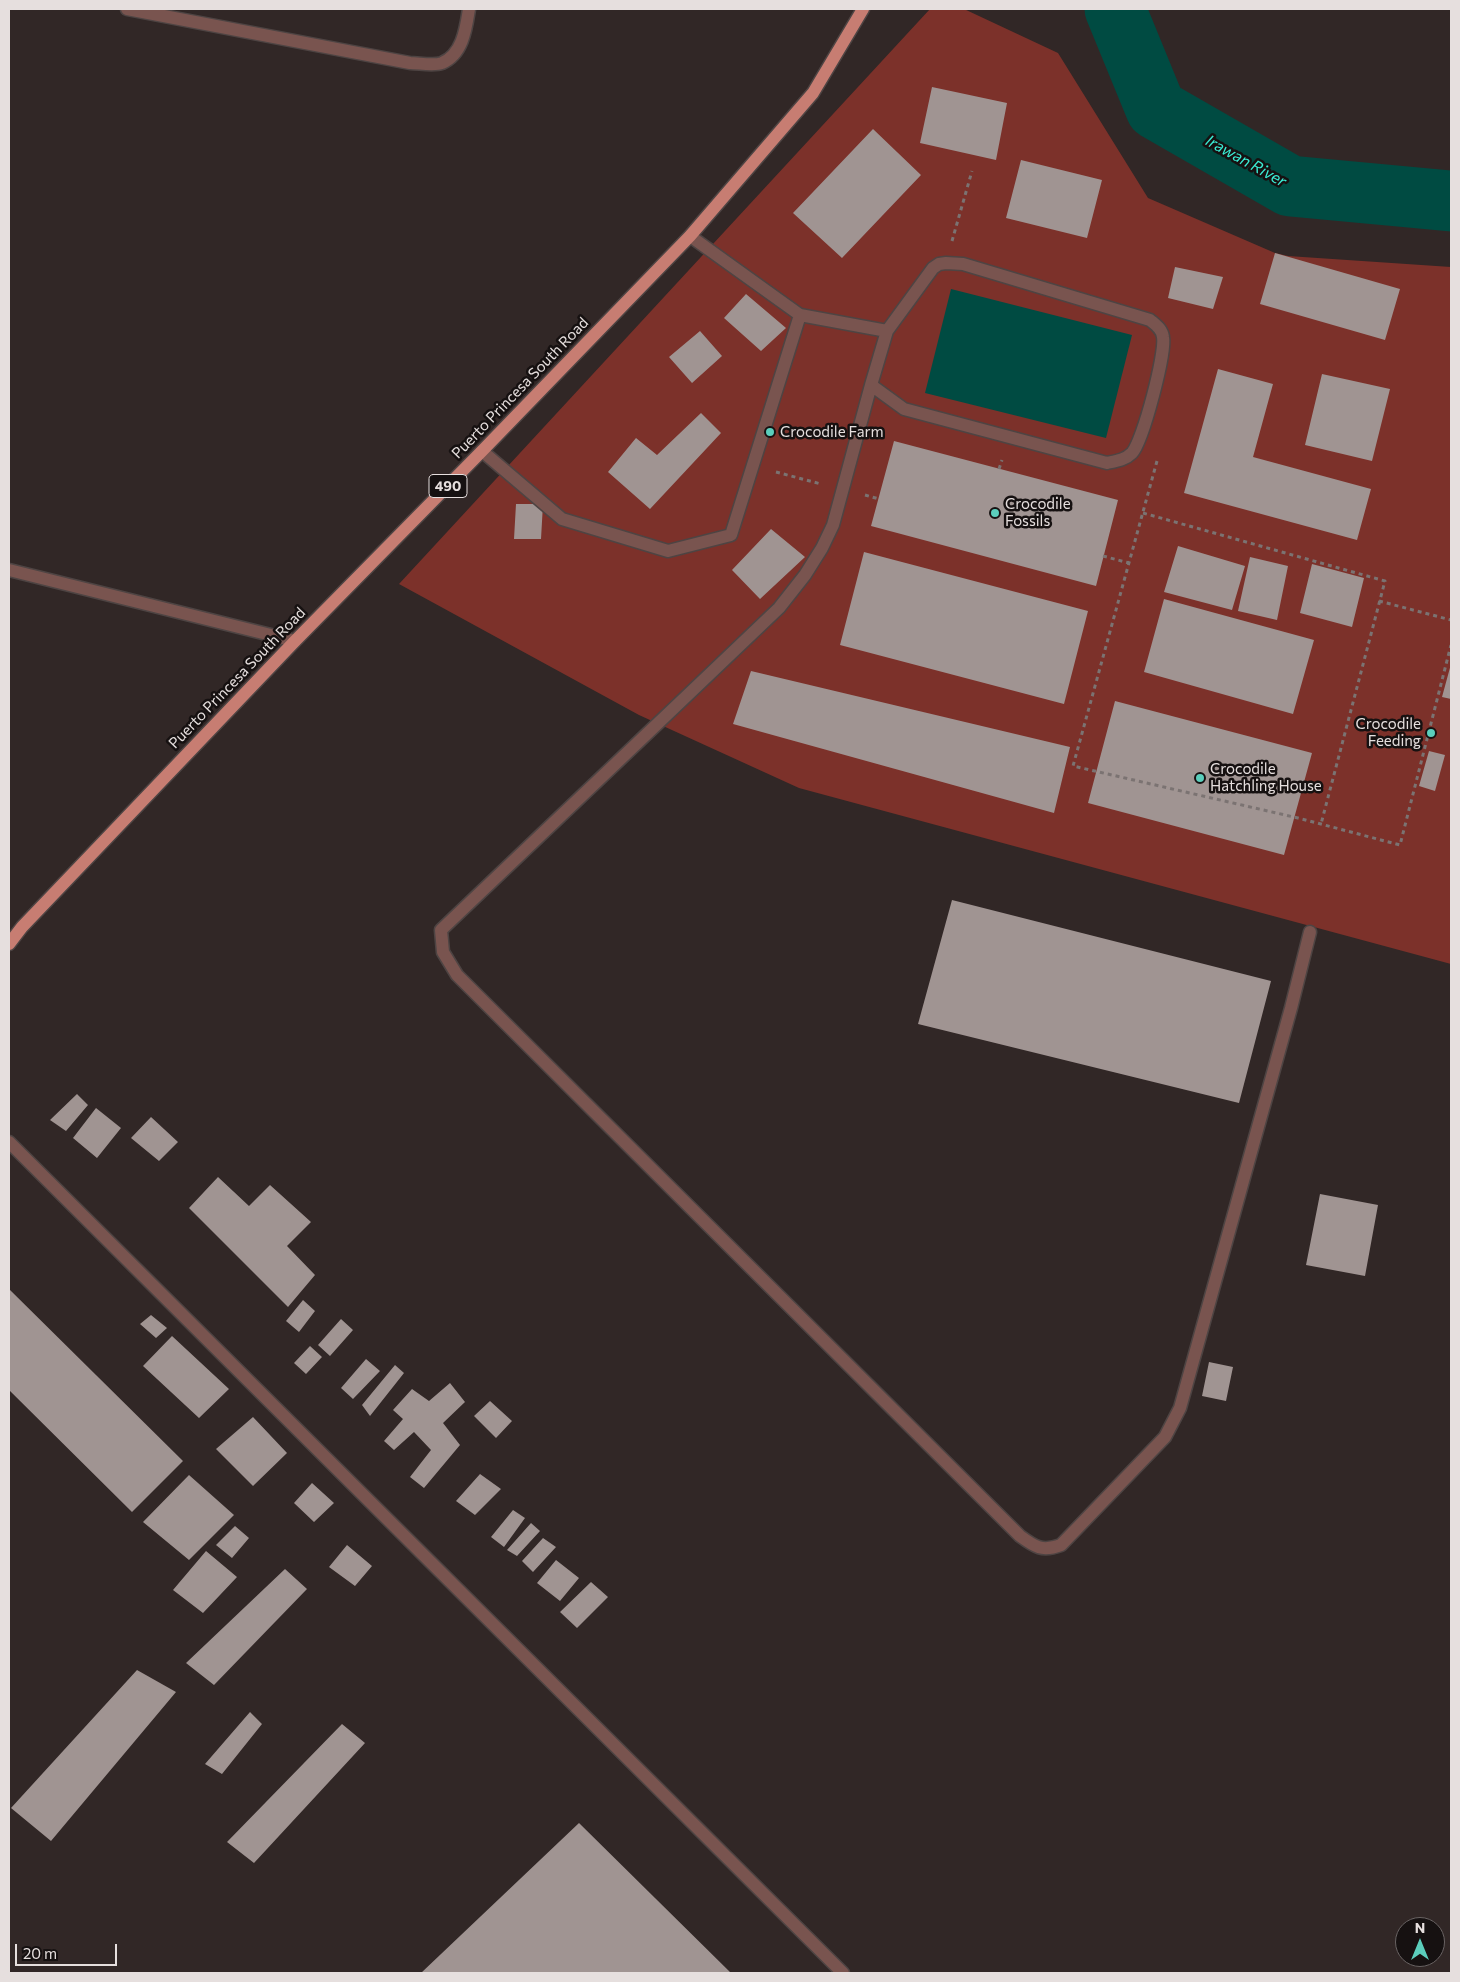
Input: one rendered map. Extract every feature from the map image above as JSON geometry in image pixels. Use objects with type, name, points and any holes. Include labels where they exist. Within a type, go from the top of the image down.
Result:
[{"type":"main road","name":"Puerto Princesa South Road","points":[[9,944],[22,927],[295,641],[482,452],[690,236],[813,93],[863,9]]},
{"type":"lane","points":[[127,9],[410,63],[441,63],[457,51],[464,38],[469,9]]},
{"type":"lane","points":[[690,236],[800,315],[886,332]]},
{"type":"lane","points":[[872,385],[904,409],[1107,463],[1120,461],[1132,453],[1141,438],[1163,354],[1164,339],[1161,329],[1150,320],[963,264],[946,263],[939,264],[933,268],[886,332],[833,525],[822,548],[805,575],[779,608],[441,930],[443,952],[457,976],[1020,1536],[1034,1546],[1049,1549],[1061,1544],[1166,1437],[1180,1408],[1291,1008],[1310,932]]},
{"type":"lane","points":[[482,452],[562,518],[668,551],[731,535],[800,315]]},
{"type":"lane","points":[[9,570],[295,641]]},
{"type":"lane","points":[[9,1142],[842,1973]]},
{"type":"path","points":[[946,263],[972,171]]},
{"type":"path","points":[[1141,438],[1157,461],[1073,766],[1321,824],[1400,845],[1451,644]]},
{"type":"path","points":[[754,466],[879,499]]},
{"type":"path","points":[[1142,513],[1384,581],[1321,824]]},
{"type":"path","points":[[1103,556],[1129,563]]},
{"type":"path","points":[[1380,601],[1451,620]]},
{"type":"shaded area","points":[[930,9],[964,9],[1058,53],[1148,198],[1275,253],[1288,256],[1451,267],[1451,964],[799,788],[639,715],[399,584]]},
{"type":"water","points":[[951,289],[1132,335],[1106,438],[925,393]]},
{"type":"building","points":[[932,87],[1007,103],[996,160],[920,143]]},
{"type":"building","points":[[873,129],[921,175],[842,258],[793,213]]},
{"type":"building","points":[[1021,160],[1102,180],[1087,238],[1006,218]]},
{"type":"building","points":[[1275,253],[1400,289],[1385,340],[1260,304]]},
{"type":"building","points":[[1175,267],[1223,277],[1213,309],[1168,298]]},
{"type":"building","points":[[746,294],[786,328],[761,351],[724,318]]},
{"type":"building","points":[[700,331],[722,356],[692,383],[669,357]]},
{"type":"building","points":[[1218,369],[1273,384],[1253,457],[1371,489],[1357,540],[1184,493]]},
{"type":"building","points":[[1322,374],[1390,389],[1372,461],[1305,445]]},
{"type":"building","points":[[701,413],[721,433],[650,509],[608,472],[636,438],[657,455]]},
{"type":"building","name":"Crocodile Fossils","points":[[894,441],[1118,500],[1096,586],[871,526]]},
{"type":"building","points":[[516,504],[543,504],[541,539],[514,539]]},
{"type":"building","points":[[771,529],[805,557],[760,599],[732,570]]},
{"type":"building","points":[[1178,546],[1245,566],[1232,610],[1164,592]]},
{"type":"building","points":[[864,552],[1088,611],[1064,704],[840,645]]},
{"type":"building","points":[[1250,557],[1288,566],[1277,620],[1238,611]]},
{"type":"building","points":[[1312,564],[1364,578],[1352,627],[1300,613]]},
{"type":"building","points":[[1164,599],[1314,640],[1293,714],[1144,672]]},
{"type":"building","points":[[1451,664],[1451,699],[1442,697]]},
{"type":"building","points":[[751,671],[1070,747],[1054,813],[733,724]]},
{"type":"building","name":"Crocodile Hatchling House","points":[[1115,701],[1312,753],[1284,855],[1088,803]]},
{"type":"building","points":[[1429,751],[1445,755],[1435,791],[1419,786]]},
{"type":"building","points":[[952,900],[1271,981],[1239,1103],[918,1024]]},
{"type":"building","points":[[77,1094],[88,1105],[66,1131],[50,1120]]},
{"type":"building","points":[[96,1108],[121,1128],[97,1158],[73,1138]]},
{"type":"building","points":[[151,1117],[178,1142],[159,1161],[131,1138]]},
{"type":"building","points":[[218,1177],[249,1206],[270,1185],[311,1222],[287,1246],[315,1275],[288,1307],[189,1208]]},
{"type":"building","points":[[1320,1194],[1378,1205],[1365,1276],[1306,1265]]},
{"type":"building","points":[[9,1289],[183,1461],[132,1512],[9,1390]]},
{"type":"building","points":[[303,1300],[315,1311],[299,1332],[286,1321]]},
{"type":"building","points":[[151,1315],[167,1328],[156,1338],[140,1324]]},
{"type":"building","points":[[341,1319],[353,1330],[330,1356],[318,1345]]},
{"type":"building","points":[[172,1336],[229,1389],[199,1418],[143,1366]]},
{"type":"building","points":[[310,1346],[322,1357],[306,1374],[294,1363]]},
{"type":"building","points":[[366,1359],[380,1371],[353,1399],[341,1388]]},
{"type":"building","points":[[1209,1362],[1233,1367],[1226,1401],[1202,1396]]},
{"type":"building","points":[[395,1365],[404,1373],[370,1416],[362,1405]]},
{"type":"building","points":[[450,1383],[465,1402],[443,1423],[460,1445],[424,1488],[410,1477],[431,1450],[414,1432],[394,1450],[384,1441],[403,1419],[393,1410],[412,1389],[429,1401]]},
{"type":"building","points":[[490,1401],[512,1421],[496,1438],[474,1416]]},
{"type":"building","points":[[253,1417],[287,1453],[253,1486],[216,1449]]},
{"type":"building","points":[[480,1474],[501,1489],[475,1515],[456,1501]]},
{"type":"building","points":[[189,1475],[234,1515],[189,1560],[143,1522]]},
{"type":"building","points":[[312,1483],[334,1503],[314,1522],[294,1503]]},
{"type":"building","points":[[513,1510],[525,1518],[504,1547],[491,1537]]},
{"type":"building","points":[[531,1523],[540,1531],[517,1556],[507,1550]]},
{"type":"building","points":[[235,1526],[249,1538],[232,1558],[216,1545]]},
{"type":"building","points":[[543,1538],[556,1547],[533,1572],[522,1561]]},
{"type":"building","points":[[347,1545],[372,1566],[355,1586],[329,1567]]},
{"type":"building","points":[[206,1551],[237,1577],[203,1613],[173,1590]]},
{"type":"building","points":[[556,1560],[579,1578],[560,1601],[537,1583]]},
{"type":"building","points":[[285,1569],[307,1589],[214,1685],[186,1663]]},
{"type":"building","points":[[591,1582],[608,1597],[577,1628],[560,1612]]},
{"type":"building","points":[[137,1670],[176,1692],[51,1841],[11,1808]]},
{"type":"building","points":[[250,1712],[262,1724],[222,1774],[205,1764]]},
{"type":"building","points":[[342,1724],[365,1743],[254,1863],[227,1842]]},
{"type":"building","points":[[579,1823],[731,1973],[421,1973]]},
{"type":"waterway","name":"Irawan River","points":[[1115,9],[1156,109],[1290,186],[1451,201]]},
{"type":"place","name":"Crocodile Farm","points":[[770,432]]},
{"type":"place","name":"Crocodile Fossils","points":[[995,513]]},
{"type":"place","name":"Crocodile Feeding","points":[[1431,733]]},
{"type":"place","name":"Crocodile Hatchling House","points":[[1200,778]]}]
